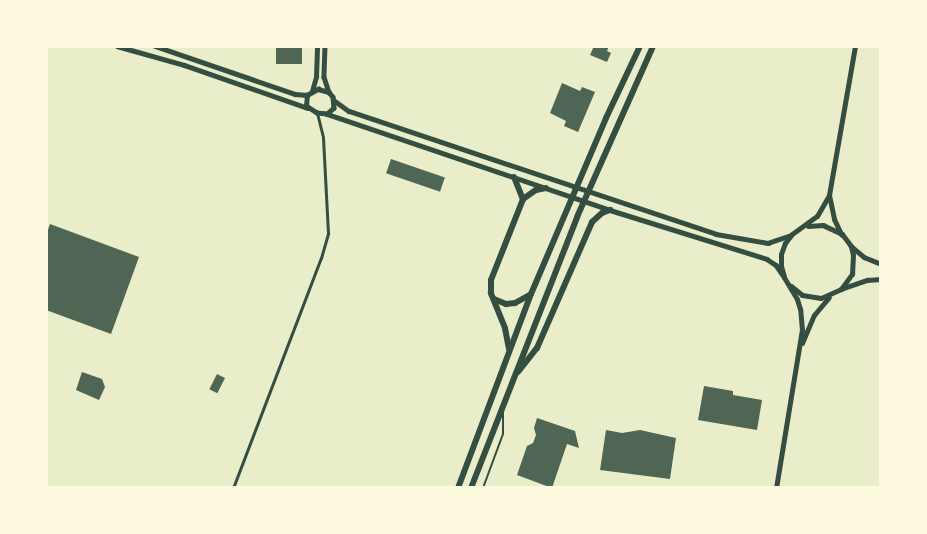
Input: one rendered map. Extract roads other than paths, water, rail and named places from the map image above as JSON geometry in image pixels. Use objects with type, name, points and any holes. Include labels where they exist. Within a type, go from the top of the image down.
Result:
[{"type":"highway","points":[[458,488],[509,350],[532,294],[584,170],[640,46]]},
{"type":"highway","points":[[471,488],[577,217],[652,46]]},
{"type":"highway","points":[[514,177],[523,199]]},
{"type":"highway","points":[[509,350],[505,328],[494,299],[491,280],[523,199],[536,190],[546,188]]},
{"type":"highway","points":[[514,377],[537,348],[592,222],[602,213],[610,210]]},
{"type":"highway","points":[[494,299],[506,304],[515,303],[532,294]]},
{"type":"main road","points":[[117,46],[184,65],[308,108],[317,113],[328,114],[610,210],[767,259],[776,265],[800,309],[802,330],[776,488]]},
{"type":"main road","points":[[155,46],[295,94],[307,95]]},
{"type":"main road","points":[[308,108],[305,100],[312,90],[316,77],[317,46]]},
{"type":"main road","points":[[325,46],[324,77],[335,102],[344,108],[716,234],[768,243],[792,234],[818,216],[828,195],[855,46]]},
{"type":"main road","points":[[312,90],[329,92]]},
{"type":"main road","points":[[328,114],[334,108],[335,102]]},
{"type":"main road","points":[[828,195],[834,219],[851,246],[864,257],[881,264]]},
{"type":"main road","points":[[802,228],[823,225],[842,234]]},
{"type":"main road","points":[[784,277],[781,266],[781,254],[785,243],[792,234]]},
{"type":"main road","points":[[800,348],[814,315],[830,296],[848,282],[854,265],[851,246]]},
{"type":"main road","points":[[841,289],[866,280],[881,279]]},
{"type":"main road","points":[[788,284],[802,295],[811,298],[830,296]]},
{"type":"street","points":[[233,488],[321,258],[328,232],[323,136],[317,113]]},
{"type":"lane","points":[[483,488],[503,434],[503,406]]}]
